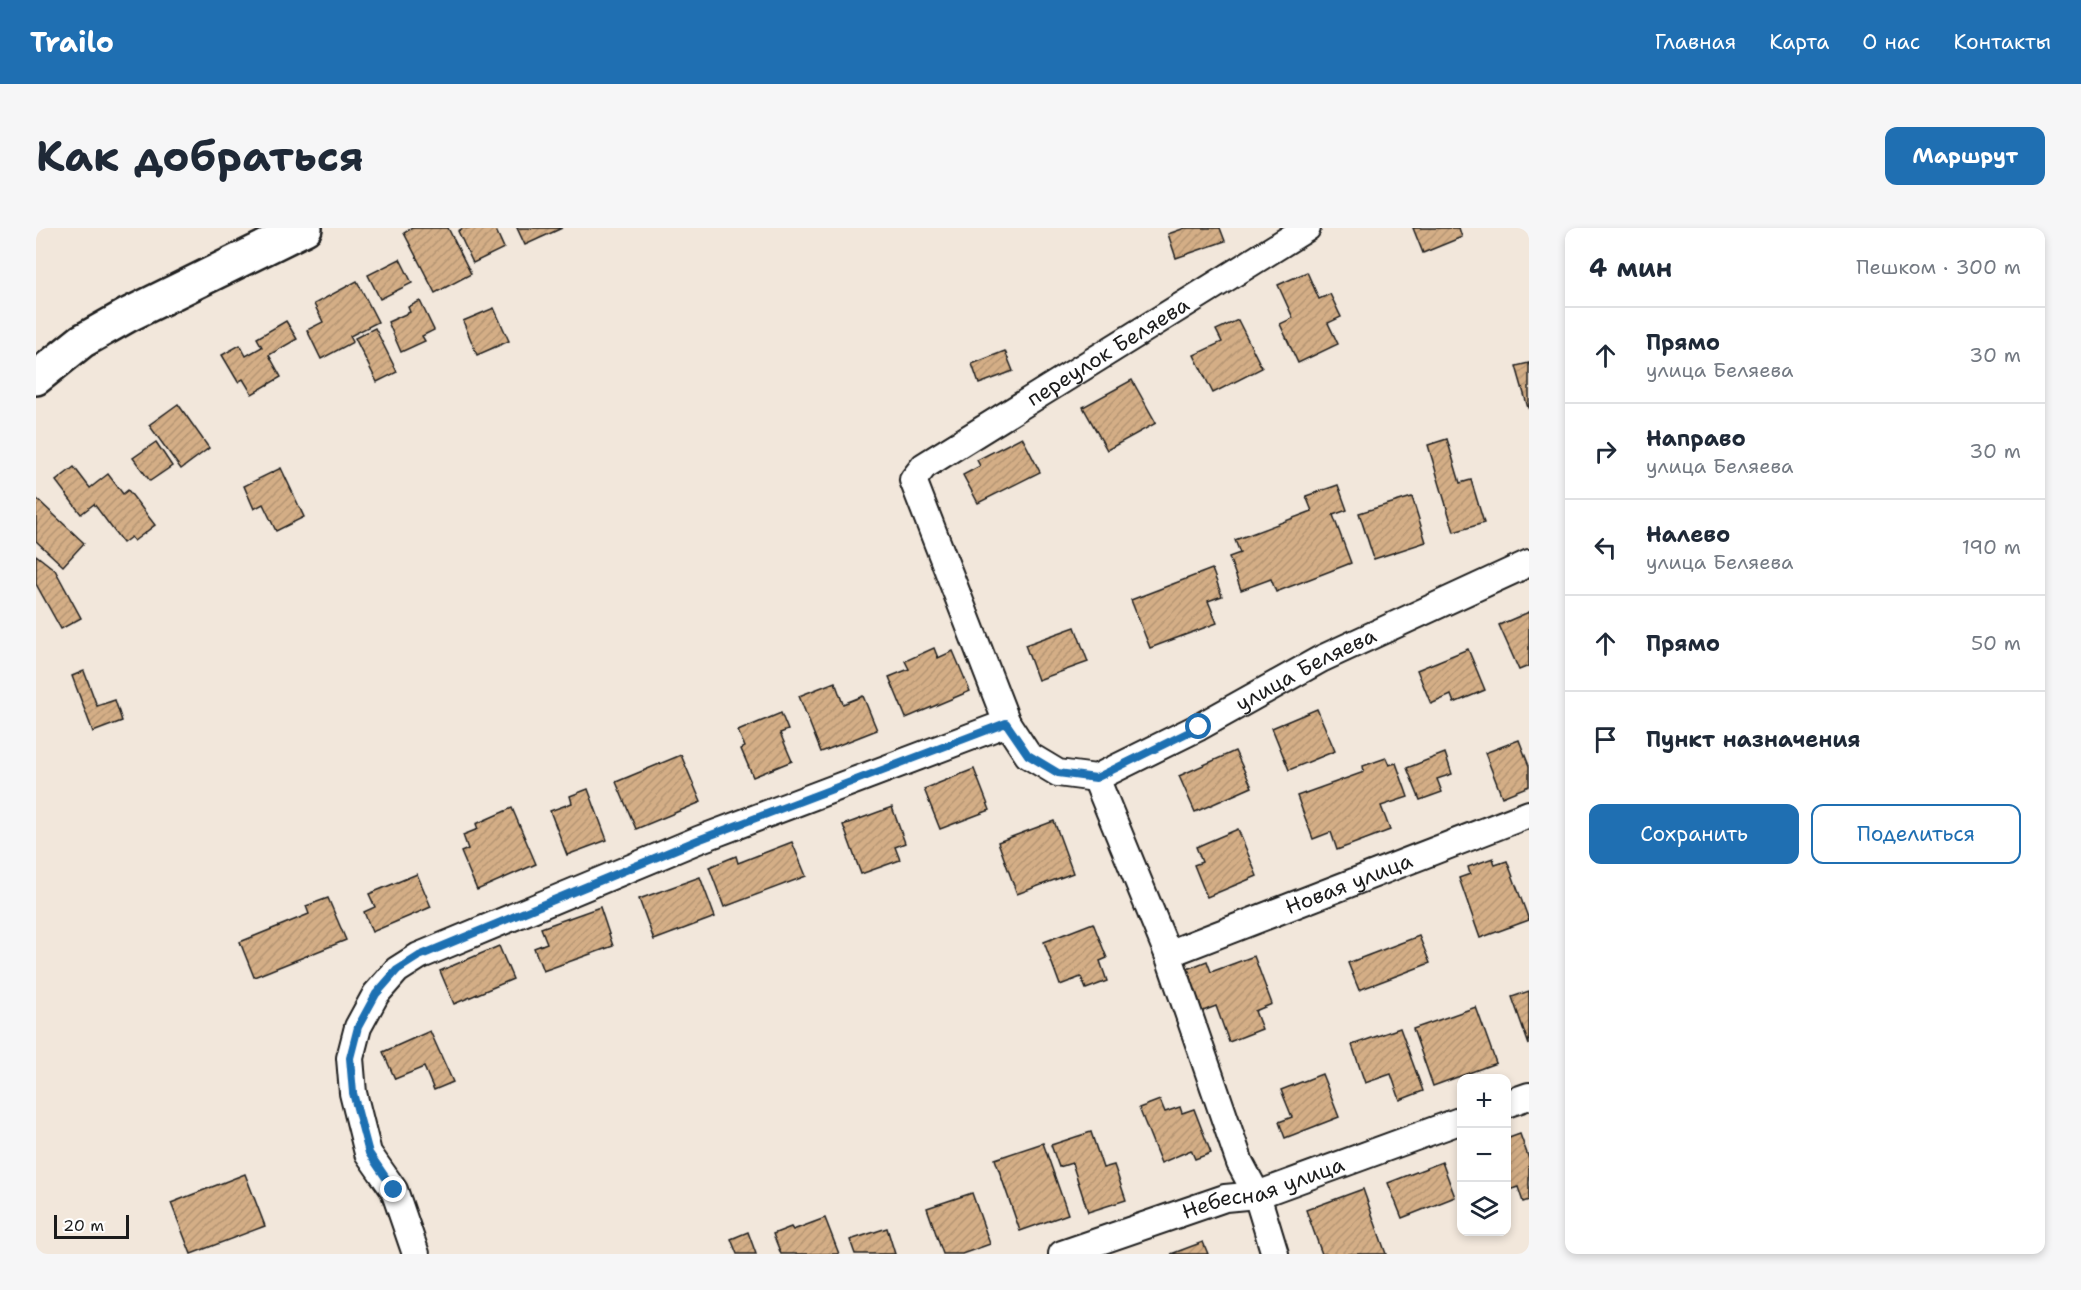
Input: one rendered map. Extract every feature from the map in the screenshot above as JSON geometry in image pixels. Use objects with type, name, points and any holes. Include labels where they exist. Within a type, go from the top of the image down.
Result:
[{"type":"street","points":[[36,378],[82,341],[128,315],[305,228]]},
{"type":"street","name":"переулок Беляева","points":[[1006,723],[913,480],[924,466],[1307,228]]},
{"type":"street","name":"улица Беляева","points":[[1096,778],[1199,727],[1321,659],[1529,563]]},
{"type":"street","points":[[416,1254],[394,1190],[369,1153],[353,1093],[350,1058],[358,1027],[376,994],[397,970],[419,956],[698,840],[1006,723],[1028,755],[1058,773],[1096,778],[1168,954],[1240,1163],[1257,1195],[1275,1254]]},
{"type":"street","name":"Новая улица","points":[[1168,954],[1529,814]]},
{"type":"street","points":[[1511,1102],[1529,1096]]},
{"type":"street","name":"Небесная улица","points":[[1062,1254],[1225,1198],[1257,1195],[1457,1121]]},
{"type":"building","points":[[412,228],[448,228],[471,274],[435,293],[404,233]]},
{"type":"building","points":[[463,228],[495,228],[504,248],[473,263],[458,231]]},
{"type":"building","points":[[517,228],[562,228],[525,245]]},
{"type":"building","points":[[1185,228],[1220,228],[1225,241],[1176,258],[1168,234]]},
{"type":"building","points":[[1413,228],[1459,228],[1462,237],[1423,253]]},
{"type":"building","points":[[400,259],[412,283],[380,299],[368,275]]},
{"type":"building","points":[[1307,272],[1319,299],[1330,294],[1341,317],[1328,323],[1338,344],[1298,363],[1280,324],[1293,318],[1278,285]]},
{"type":"building","points":[[357,281],[378,322],[350,336],[353,342],[321,359],[307,330],[323,322],[314,304]]},
{"type":"building","points":[[420,301],[434,330],[422,336],[425,341],[401,352],[388,322],[410,312],[408,307]]},
{"type":"building","points":[[494,308],[509,341],[477,355],[463,321]]},
{"type":"building","points":[[1238,320],[1262,368],[1213,393],[1194,355],[1222,342],[1216,330]]},
{"type":"building","points":[[286,321],[297,339],[269,355],[281,377],[252,394],[243,379],[238,382],[222,355],[240,345],[246,356],[262,347],[257,338]]},
{"type":"building","points":[[375,328],[397,372],[377,382],[355,338]]},
{"type":"building","points":[[1005,351],[1013,371],[979,384],[972,364]]},
{"type":"building","points":[[1529,363],[1529,407],[1528,408],[1516,366]]},
{"type":"building","points":[[1132,380],[1156,423],[1107,450],[1083,407]]},
{"type":"building","points":[[178,404],[209,448],[181,469],[149,425]]},
{"type":"building","points":[[1022,437],[1040,472],[978,503],[963,475],[980,466],[977,460]]},
{"type":"building","points":[[1447,439],[1460,483],[1471,480],[1484,523],[1454,532],[1428,445]]},
{"type":"building","points":[[156,442],[172,466],[150,481],[133,458]]},
{"type":"building","points":[[74,467],[90,488],[108,474],[123,494],[128,490],[155,525],[134,541],[131,537],[123,543],[94,504],[81,514],[56,481]]},
{"type":"building","points":[[281,468],[304,517],[276,531],[263,504],[254,509],[244,486]]},
{"type":"building","points":[[1338,485],[1347,510],[1333,515],[1351,563],[1276,592],[1271,579],[1241,590],[1229,557],[1240,553],[1235,540],[1312,511],[1306,496]]},
{"type":"building","points":[[1412,497],[1426,542],[1374,559],[1359,513]]},
{"type":"building","points":[[36,498],[84,543],[63,566],[36,541]]},
{"type":"building","points":[[36,555],[55,570],[81,618],[61,629],[36,584]]},
{"type":"building","points":[[1212,569],[1222,596],[1208,601],[1217,623],[1150,648],[1131,600]]},
{"type":"building","points":[[1529,612],[1529,666],[1519,670],[1499,625]]},
{"type":"building","points":[[1075,627],[1088,662],[1038,680],[1025,645]]},
{"type":"building","points":[[934,648],[938,658],[953,651],[970,691],[906,718],[889,677],[909,669],[905,661]]},
{"type":"building","points":[[1468,649],[1485,690],[1454,703],[1451,695],[1431,704],[1417,670]]},
{"type":"building","points":[[84,671],[97,706],[115,700],[122,721],[93,732],[72,676]]},
{"type":"building","points":[[835,682],[843,704],[863,696],[877,730],[821,752],[799,696]]},
{"type":"building","points":[[1317,709],[1335,751],[1289,770],[1272,728]]},
{"type":"building","points":[[781,713],[788,730],[780,733],[792,761],[753,777],[741,749],[745,747],[738,731]]},
{"type":"building","points":[[1519,740],[1529,766],[1529,786],[1502,797],[1485,753]]},
{"type":"building","points":[[1235,751],[1252,787],[1195,812],[1179,776]]},
{"type":"building","points":[[1445,753],[1452,774],[1437,779],[1442,792],[1420,800],[1407,768]]},
{"type":"building","points":[[681,755],[701,802],[636,829],[616,782]]},
{"type":"building","points":[[1386,758],[1389,765],[1396,763],[1408,797],[1381,806],[1390,830],[1337,850],[1331,832],[1313,839],[1297,796],[1364,772],[1363,766]]},
{"type":"building","points":[[974,769],[990,810],[940,829],[924,789]]},
{"type":"building","points":[[588,789],[607,840],[567,855],[550,811],[572,803],[570,796]]},
{"type":"building","points":[[892,807],[905,843],[895,847],[900,860],[861,874],[843,825]]},
{"type":"building","points":[[512,808],[536,864],[477,890],[461,852],[468,849],[463,835],[478,829],[476,824]]},
{"type":"building","points":[[1054,821],[1073,873],[1017,894],[998,842]]},
{"type":"building","points":[[1238,829],[1257,876],[1207,897],[1194,865],[1202,862],[1196,847]]},
{"type":"building","points":[[792,842],[806,876],[724,907],[709,867],[736,856],[738,863]]},
{"type":"building","points":[[1493,858],[1495,865],[1507,861],[1529,920],[1480,938],[1459,878],[1470,874],[1468,867]]},
{"type":"building","points":[[417,874],[431,907],[372,932],[364,912],[375,907],[369,894]]},
{"type":"building","points":[[700,877],[715,917],[654,940],[639,899]]},
{"type":"building","points":[[328,898],[346,940],[254,977],[240,942],[309,914],[306,906]]},
{"type":"building","points":[[600,907],[613,946],[543,971],[534,948],[547,943],[541,928]]},
{"type":"building","points":[[1093,923],[1107,958],[1100,961],[1107,981],[1086,989],[1081,977],[1060,985],[1044,942]]},
{"type":"building","points":[[1419,936],[1430,963],[1359,990],[1348,963]]},
{"type":"building","points":[[499,946],[513,979],[454,1004],[440,971]]},
{"type":"building","points":[[1254,956],[1272,1004],[1255,1011],[1262,1029],[1229,1042],[1216,1006],[1198,1013],[1182,971],[1207,961],[1211,972]]},
{"type":"building","points":[[1529,991],[1529,1045],[1512,997]]},
{"type":"building","points":[[1476,1007],[1496,1063],[1466,1074],[1457,1074],[1457,1077],[1433,1086],[1413,1029]]},
{"type":"building","points":[[1400,1028],[1423,1091],[1400,1100],[1391,1074],[1365,1083],[1352,1045]]},
{"type":"building","points":[[430,1031],[453,1082],[434,1090],[424,1067],[395,1079],[383,1052]]},
{"type":"building","points":[[1322,1074],[1339,1117],[1285,1138],[1279,1122],[1292,1117],[1281,1090]]},
{"type":"building","points":[[1160,1100],[1165,1112],[1180,1107],[1182,1113],[1194,1109],[1211,1153],[1195,1159],[1191,1150],[1161,1163],[1139,1108]]},
{"type":"building","points":[[1091,1132],[1103,1168],[1114,1165],[1126,1200],[1088,1212],[1072,1163],[1059,1167],[1051,1145]]},
{"type":"building","points":[[1520,1134],[1529,1159],[1529,1200],[1523,1202],[1518,1187],[1511,1189],[1511,1137]]},
{"type":"building","points":[[1043,1143],[1068,1214],[1020,1231],[995,1159]]},
{"type":"building","points":[[1442,1162],[1455,1197],[1402,1218],[1388,1183]]},
{"type":"building","points":[[245,1174],[265,1226],[191,1254],[171,1203]]},
{"type":"building","points":[[1363,1189],[1386,1254],[1322,1254],[1306,1210]]},
{"type":"building","points":[[972,1193],[990,1244],[962,1254],[943,1254],[927,1208]]},
{"type":"building","points":[[825,1218],[839,1254],[781,1254],[773,1234],[791,1227],[793,1230]]},
{"type":"building","points":[[887,1228],[895,1254],[855,1254],[850,1240]]},
{"type":"building","points":[[748,1232],[756,1254],[737,1254],[731,1239]]},
{"type":"building","points":[[1203,1242],[1208,1254],[1171,1254]]},
{"type":"route","points":[[394,1190],[369,1153],[353,1093],[350,1058],[358,1027],[376,994],[397,970],[419,956],[698,840],[1006,723],[1028,755],[1058,773],[1096,778],[1199,727]]}]
